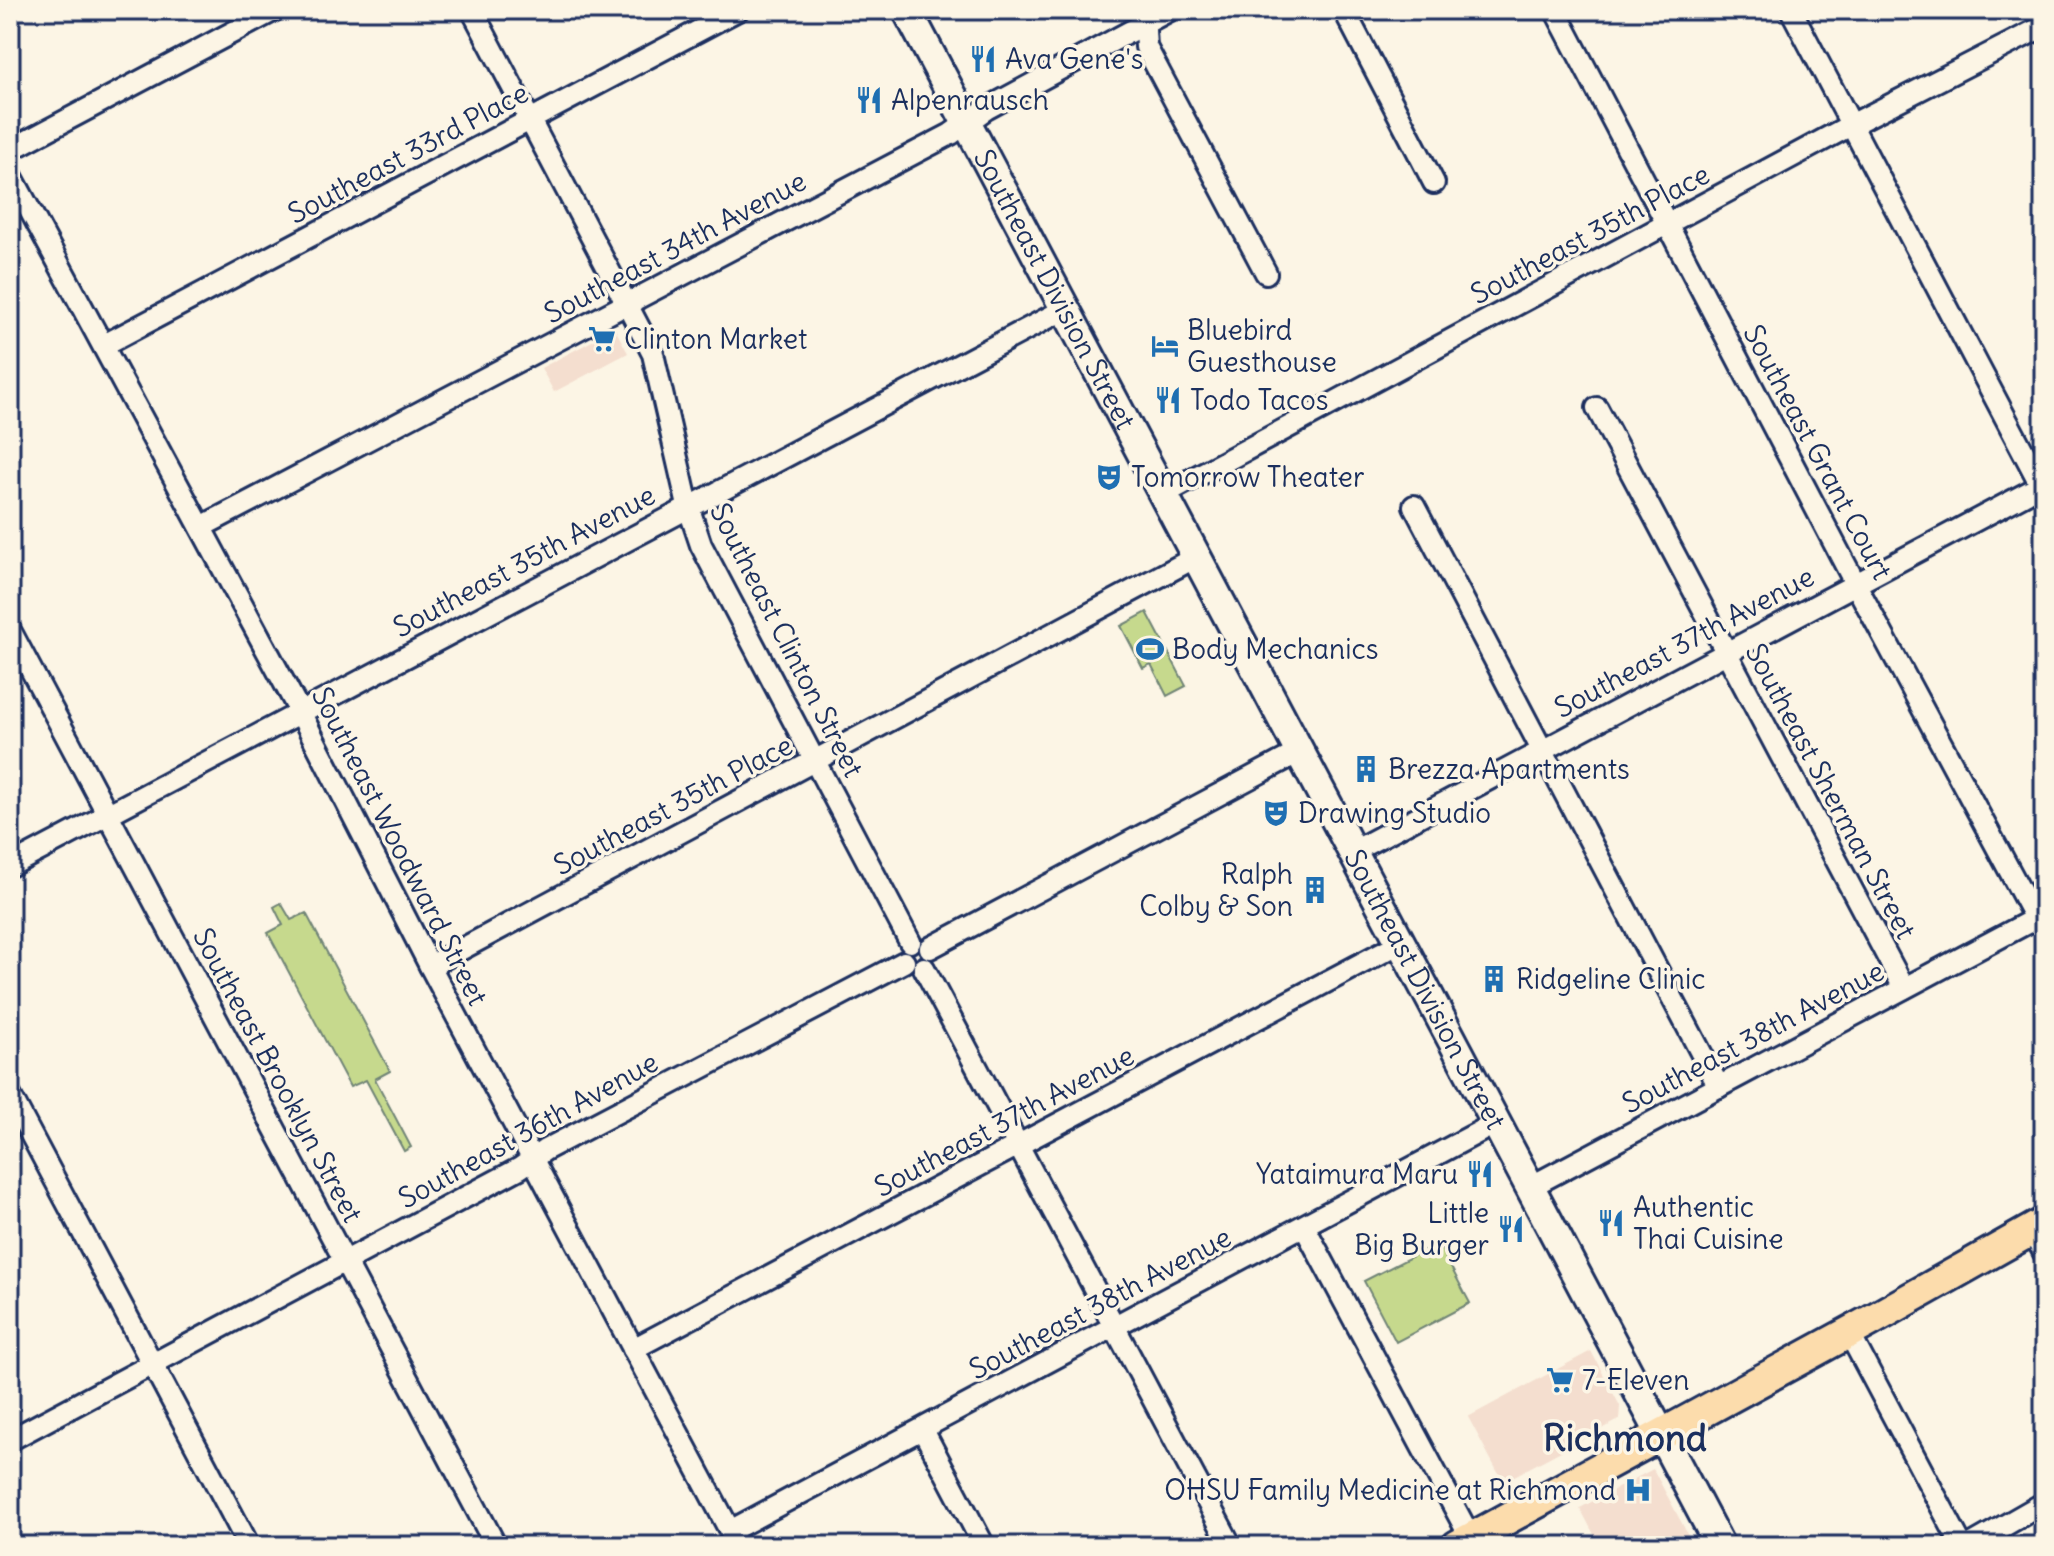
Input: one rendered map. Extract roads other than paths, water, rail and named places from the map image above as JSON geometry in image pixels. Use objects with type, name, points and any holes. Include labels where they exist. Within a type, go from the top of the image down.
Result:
[{"type":"main road","name":"Southeast Division Street","points":[[907,10],[1720,1546]]},
{"type":"main road","points":[[1468,1543],[1849,1333],[2040,1236]]},
{"type":"street","points":[[10,150],[275,10]]},
{"type":"street","name":"Southeast Clinton Street","points":[[472,10],[628,304],[658,370],[688,506],[701,545],[815,762],[921,953],[1018,1145],[1231,1546]]},
{"type":"street","name":"Southeast 33rd Place","points":[[104,345],[738,10]]},
{"type":"street","name":"Southeast 34th Avenue","points":[[201,527],[942,139],[986,109],[1144,17],[1170,10]]},
{"type":"street","points":[[1344,10],[1434,183]]},
{"type":"street","name":"Southeast Grant Court","points":[[1555,10],[1855,583],[2040,916]]},
{"type":"street","points":[[1791,10],[2043,487]]},
{"type":"street","points":[[2034,10],[2044,27]]},
{"type":"street","points":[[1144,17],[1146,47],[1266,273]]},
{"type":"street","name":"Southeast 35th Place","points":[[1164,494],[1851,125],[2044,27]]},
{"type":"street","name":"Southeast Woodward Street","points":[[10,173],[300,712],[430,966],[734,1538]]},
{"type":"street","name":"Southeast 35th Avenue","points":[[10,866],[1065,309]]},
{"type":"street","name":"Southeast Sherman Street","points":[[1597,408],[1904,988]]},
{"type":"street","name":"Southeast 37th Avenue","points":[[1352,852],[1855,583],[2043,487]]},
{"type":"street","points":[[1414,506],[1719,1087]]},
{"type":"street","name":"Southeast 35th Place","points":[[430,966],[1196,557]]},
{"type":"street","name":"Southeast Brooklyn Street","points":[[10,630],[496,1546]]},
{"type":"street","points":[[921,953],[1299,752]]},
{"type":"street","name":"Southeast 38th Avenue","points":[[1530,1187],[2040,916]]},
{"type":"street","name":"Southeast 37th Avenue","points":[[633,1349],[1400,943]]},
{"type":"street","name":"Southeast 36th Avenue","points":[[10,1440],[520,1168],[545,1150],[904,962],[902,951],[921,953]]},
{"type":"street","points":[[10,1095],[249,1546]]},
{"type":"street","name":"Southeast 38th Avenue","points":[[734,1538],[923,1430],[1496,1123]]},
{"type":"street","points":[[1304,1226],[1468,1543]]},
{"type":"street","points":[[1849,1333],[1962,1546]]},
{"type":"street","points":[[923,1430],[984,1546]]},
{"type":"street","points":[[1969,1546],[2044,1503]]},
{"type":"place","name":"Ava Gene's","points":[[983,59]]},
{"type":"place","name":"Alpenrausch","points":[[869,100]]},
{"type":"place","name":"Clinton Market","points":[[602,339]]},
{"type":"place","name":"Bluebird Guesthouse","points":[[1165,346]]},
{"type":"place","name":"Todo Tacos","points":[[1168,400]]},
{"type":"place","name":"Tomorrow Theater","points":[[1109,477]]},
{"type":"place","name":"Body Mechanics","points":[[1150,649]]},
{"type":"place","name":"Brezza Apartments","points":[[1366,769]]},
{"type":"place","name":"Drawing Studio","points":[[1276,813]]},
{"type":"place","name":"Ralph Colby & Son","points":[[1315,890]]},
{"type":"place","name":"Ridgeline Clinic","points":[[1494,979]]},
{"type":"place","name":"Yataimura Maru","points":[[1480,1174]]},
{"type":"place","name":"Authentic Thai Cuisine","points":[[1611,1223]]},
{"type":"place","name":"Little Big Burger","points":[[1511,1229]]},
{"type":"place","name":"7-Eleven","points":[[1560,1380]]},
{"type":"place","name":"OHSU Family Medicine at Richmond","points":[[1638,1490]]},
{"type":"district","name":"Richmond","points":[[1625,1438]]}]
